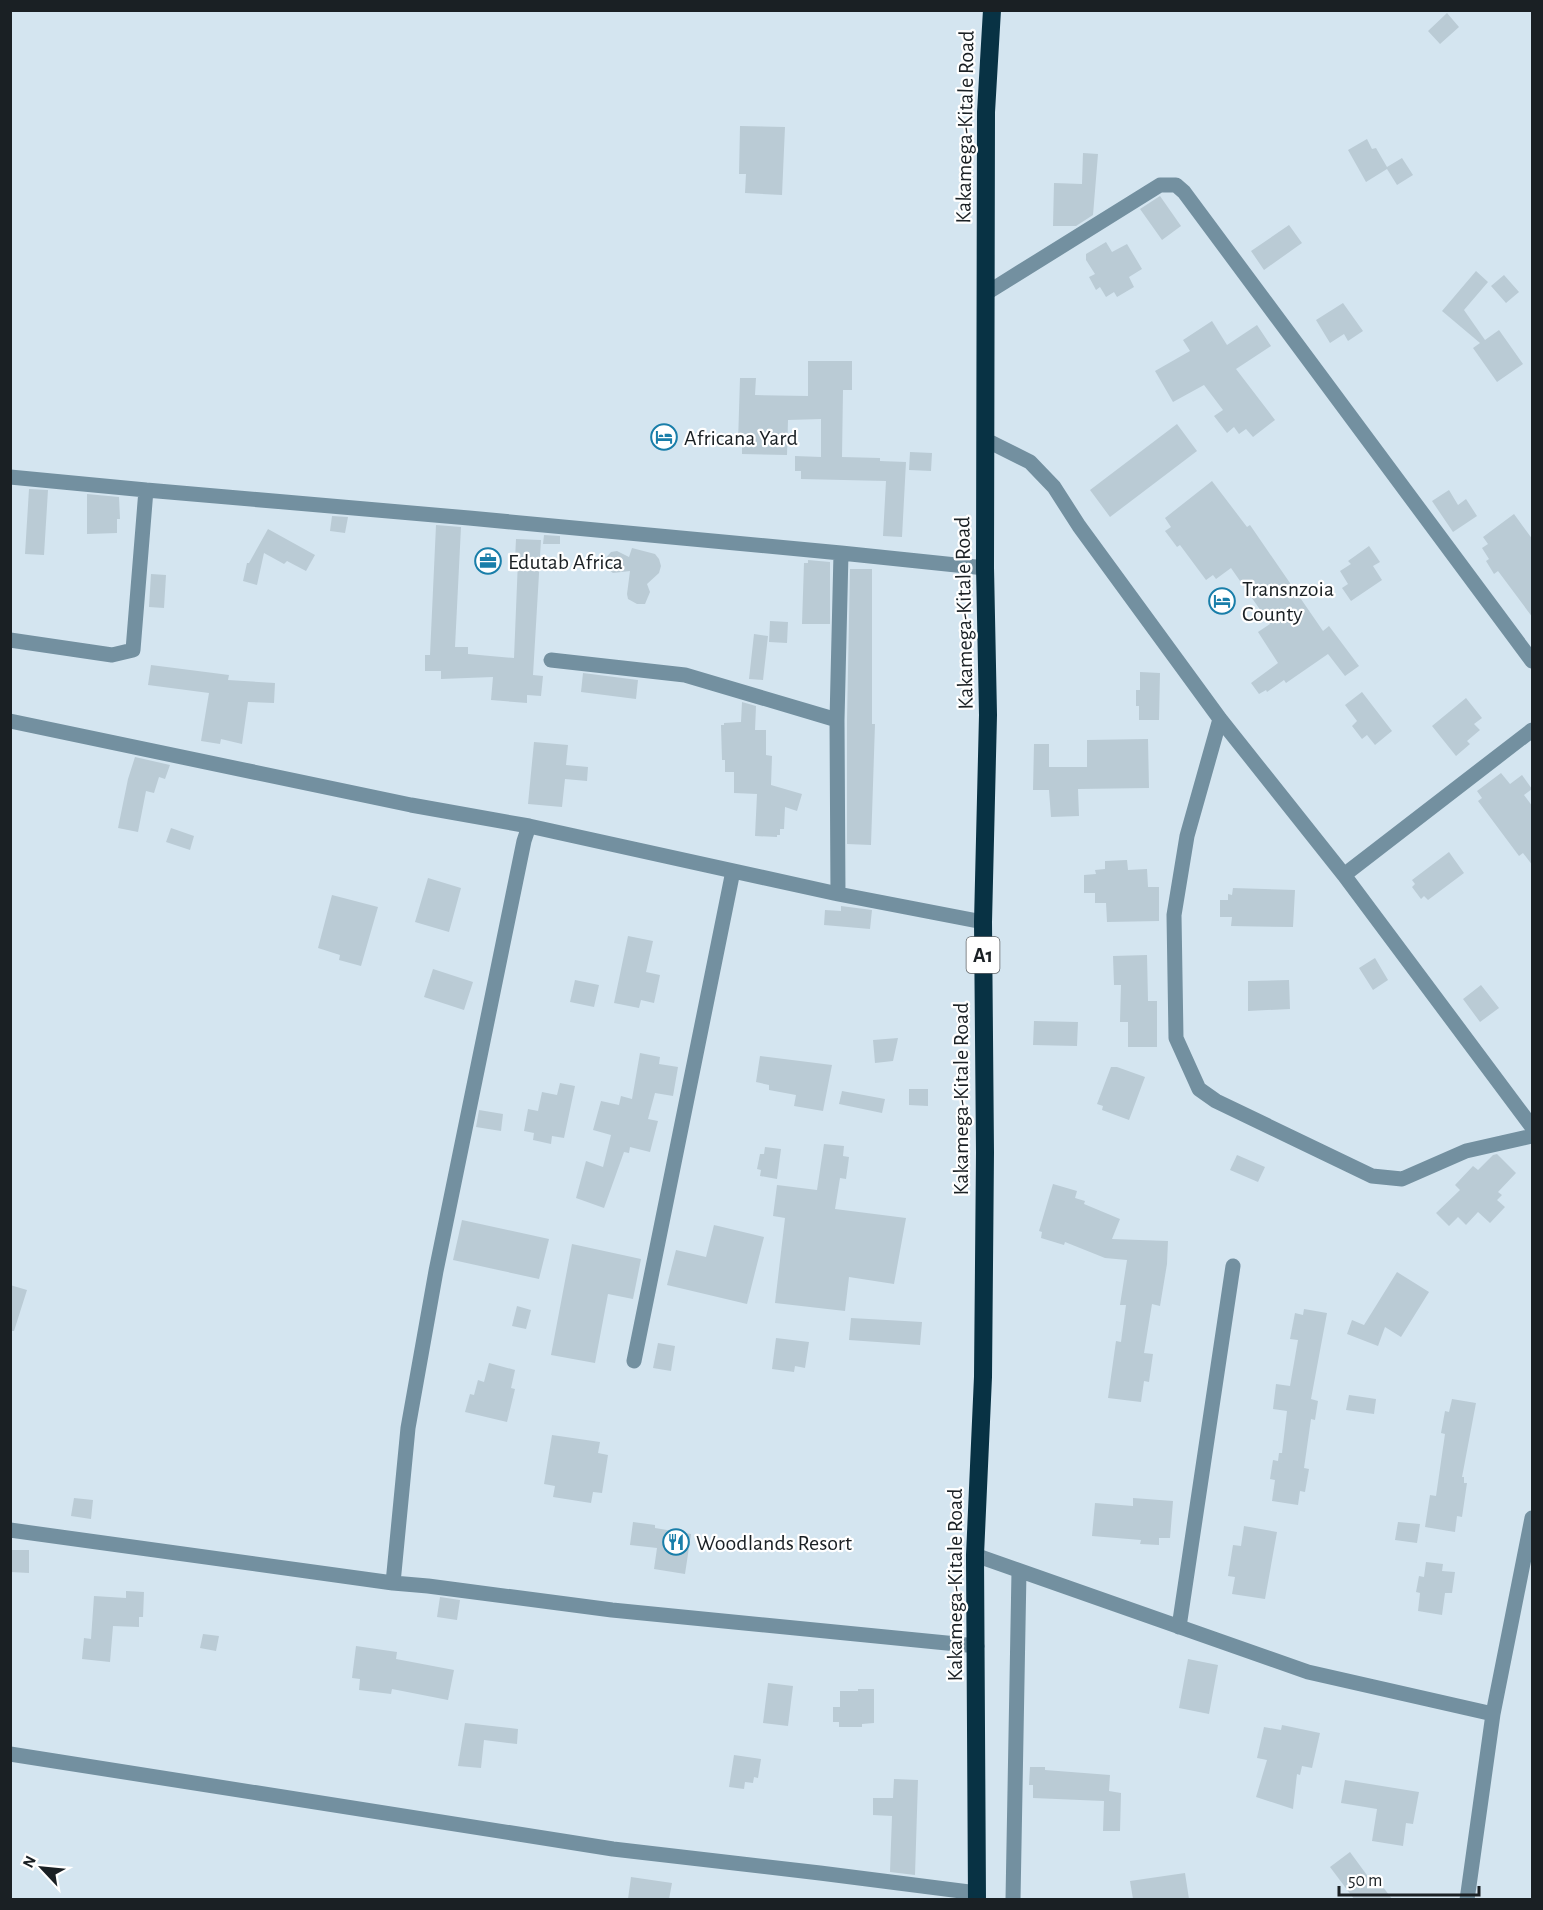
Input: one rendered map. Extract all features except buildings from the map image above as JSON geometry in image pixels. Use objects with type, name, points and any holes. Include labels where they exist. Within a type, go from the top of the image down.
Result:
[{"type":"highway","name":"Kakamega-Kitale Road","points":[[977,1896],[975,1555],[983,1354],[985,1152],[983,922],[988,715],[985,568],[986,112],[992,10]]},
{"type":"street","points":[[985,294],[1160,185],[1176,185],[1184,192],[1533,661]]},
{"type":"street","points":[[986,440],[1030,462],[1054,487],[1220,719],[1344,874],[1533,1127]]},
{"type":"street","points":[[10,477],[458,516],[985,568]]},
{"type":"street","points":[[10,640],[112,655],[133,650],[146,490]]},
{"type":"street","points":[[837,894],[837,720],[841,553]]},
{"type":"street","points":[[551,660],[685,675],[837,720]]},
{"type":"street","points":[[1220,719],[1188,836],[1174,915],[1176,1038],[1199,1089],[1216,1101],[1372,1176],[1402,1179],[1466,1151],[1533,1136]]},
{"type":"street","points":[[10,721],[411,805],[529,826],[837,894],[983,922]]},
{"type":"street","points":[[1344,874],[1533,730]]},
{"type":"street","points":[[393,1583],[408,1428],[436,1271],[524,841],[529,826]]},
{"type":"street","points":[[634,1362],[733,872]]},
{"type":"street","points":[[1179,1627],[1233,1266]]},
{"type":"street","points":[[1467,1899],[1493,1714],[1528,1568],[1533,1518]]},
{"type":"street","points":[[10,1530],[393,1583],[612,1610],[977,1646]]},
{"type":"street","points":[[975,1555],[1308,1672],[1493,1714]]},
{"type":"street","points":[[1013,1899],[1019,1570]]},
{"type":"street","points":[[10,1754],[602,1847],[820,1873],[977,1896]]},
{"type":"place","name":"Africana Yard","points":[[664,437]]},
{"type":"place","name":"Edutab Africa","points":[[488,561]]},
{"type":"place","name":"Transnzoia County","points":[[1222,601]]},
{"type":"place","name":"Woodlands Resort","points":[[676,1542]]}]
